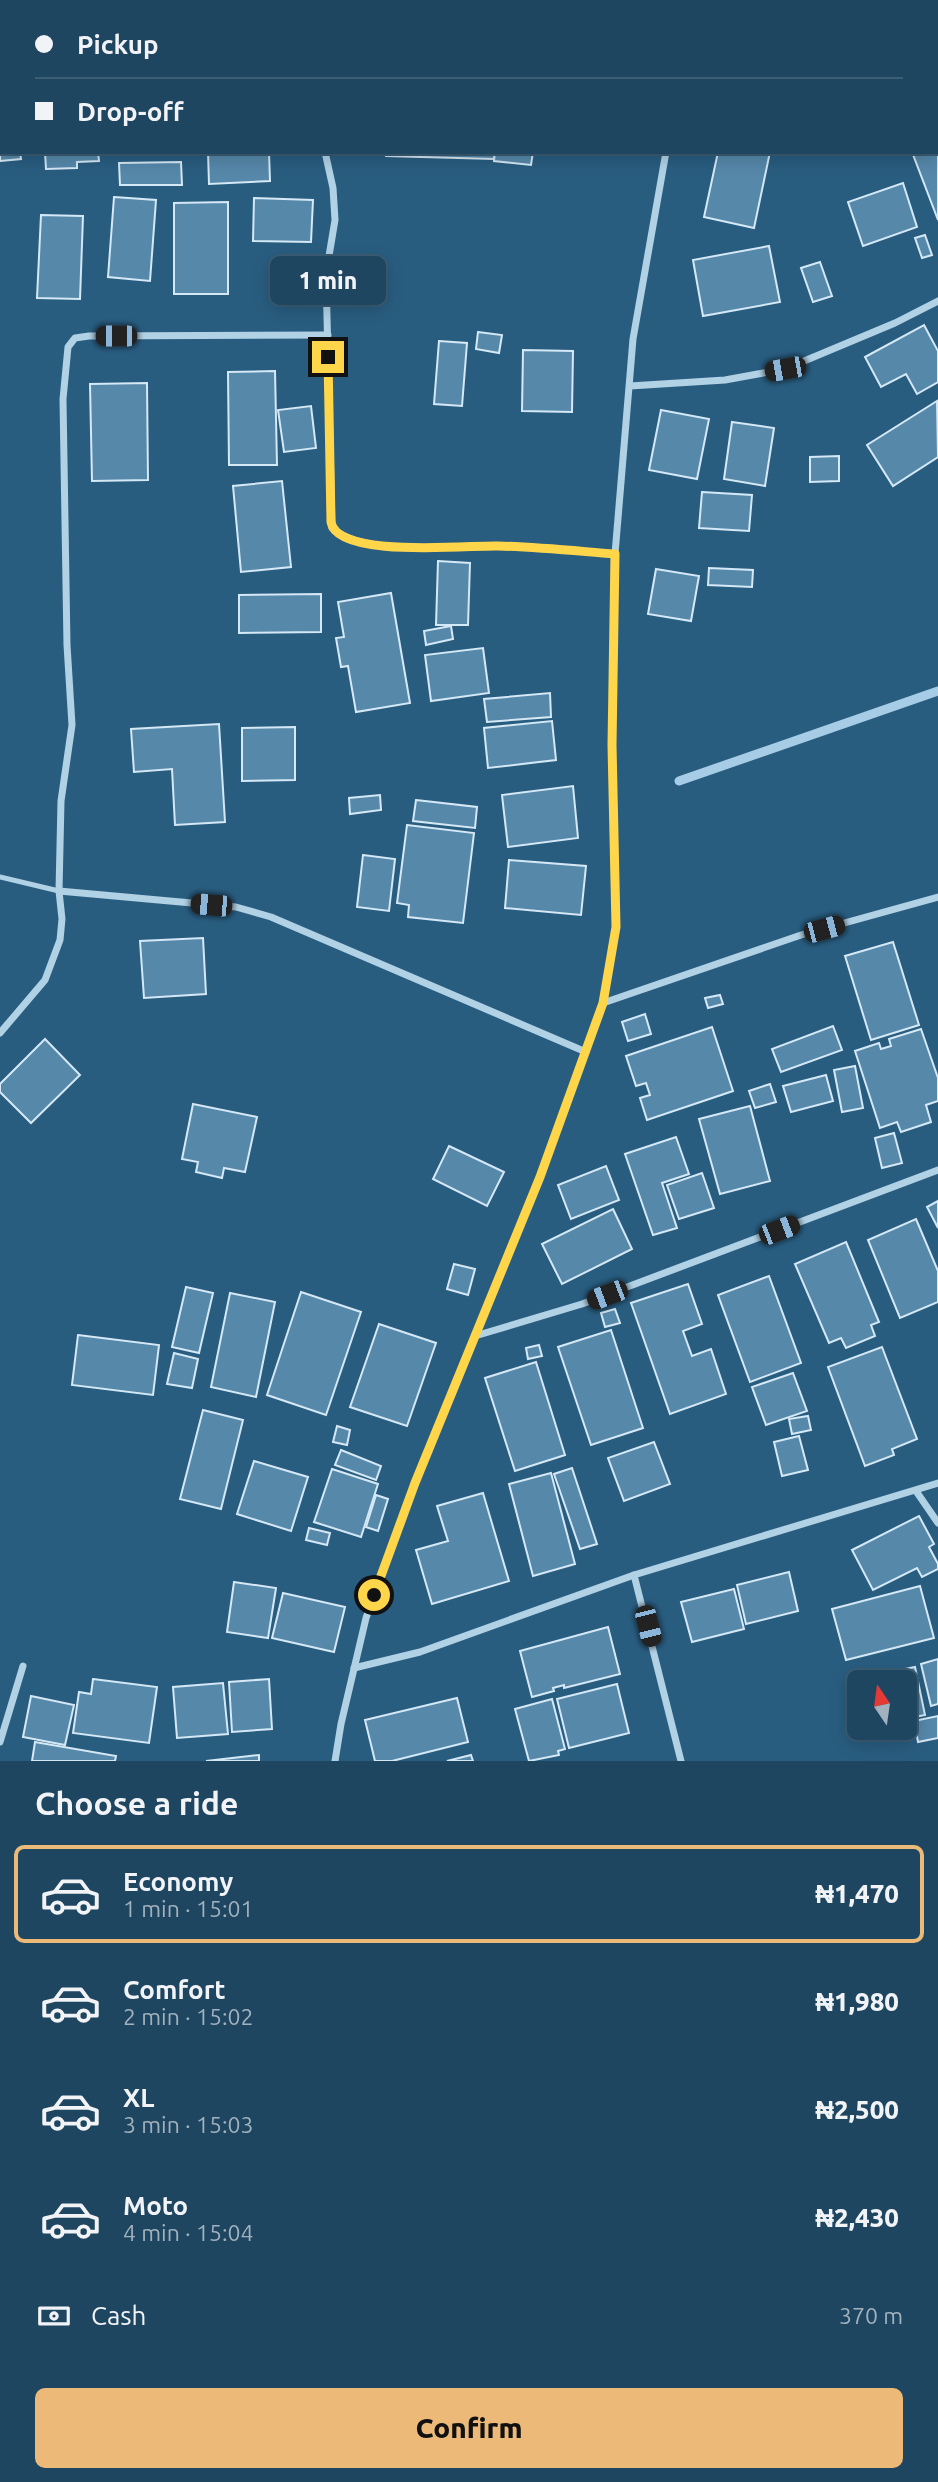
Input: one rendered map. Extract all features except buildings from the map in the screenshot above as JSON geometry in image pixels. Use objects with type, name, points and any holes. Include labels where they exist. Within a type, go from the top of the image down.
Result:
[{"type":"street","points":[[325,154],[333,188],[335,220],[326,274],[332,528],[337,533],[355,540],[393,548],[497,546],[615,554]]},
{"type":"street","points":[[335,1761],[366,1618],[410,1495],[540,1177],[603,1003],[616,927],[612,745],[615,554],[633,340],[666,154]]},
{"type":"street","points":[[630,386],[725,380],[785,369],[895,323],[938,301]]},
{"type":"street","points":[[0,1033],[45,980],[60,940],[61,801],[72,725],[67,645],[63,399],[68,346],[75,338],[89,336],[328,335]]},
{"type":"street","points":[[59,891],[236,907],[271,917],[586,1052]]},
{"type":"street","points":[[603,1003],[801,935],[938,897]]},
{"type":"street","points":[[475,1336],[582,1304],[938,1170]]},
{"type":"street","points":[[354,1668],[420,1652],[634,1575],[938,1483]]},
{"type":"street","points":[[916,1490],[938,1523]]},
{"type":"street","points":[[634,1575],[681,1761]]},
{"type":"street","points":[[0,1742],[23,1666]]},
{"type":"lane","points":[[0,877],[59,891]]},
{"type":"waterway","points":[[679,781],[938,691]]},
{"type":"route","points":[[328,357],[331,522],[337,533],[355,540],[393,548],[497,546],[615,554],[612,745],[616,927],[603,1003],[540,1177],[415,1483],[374,1595]]}]
